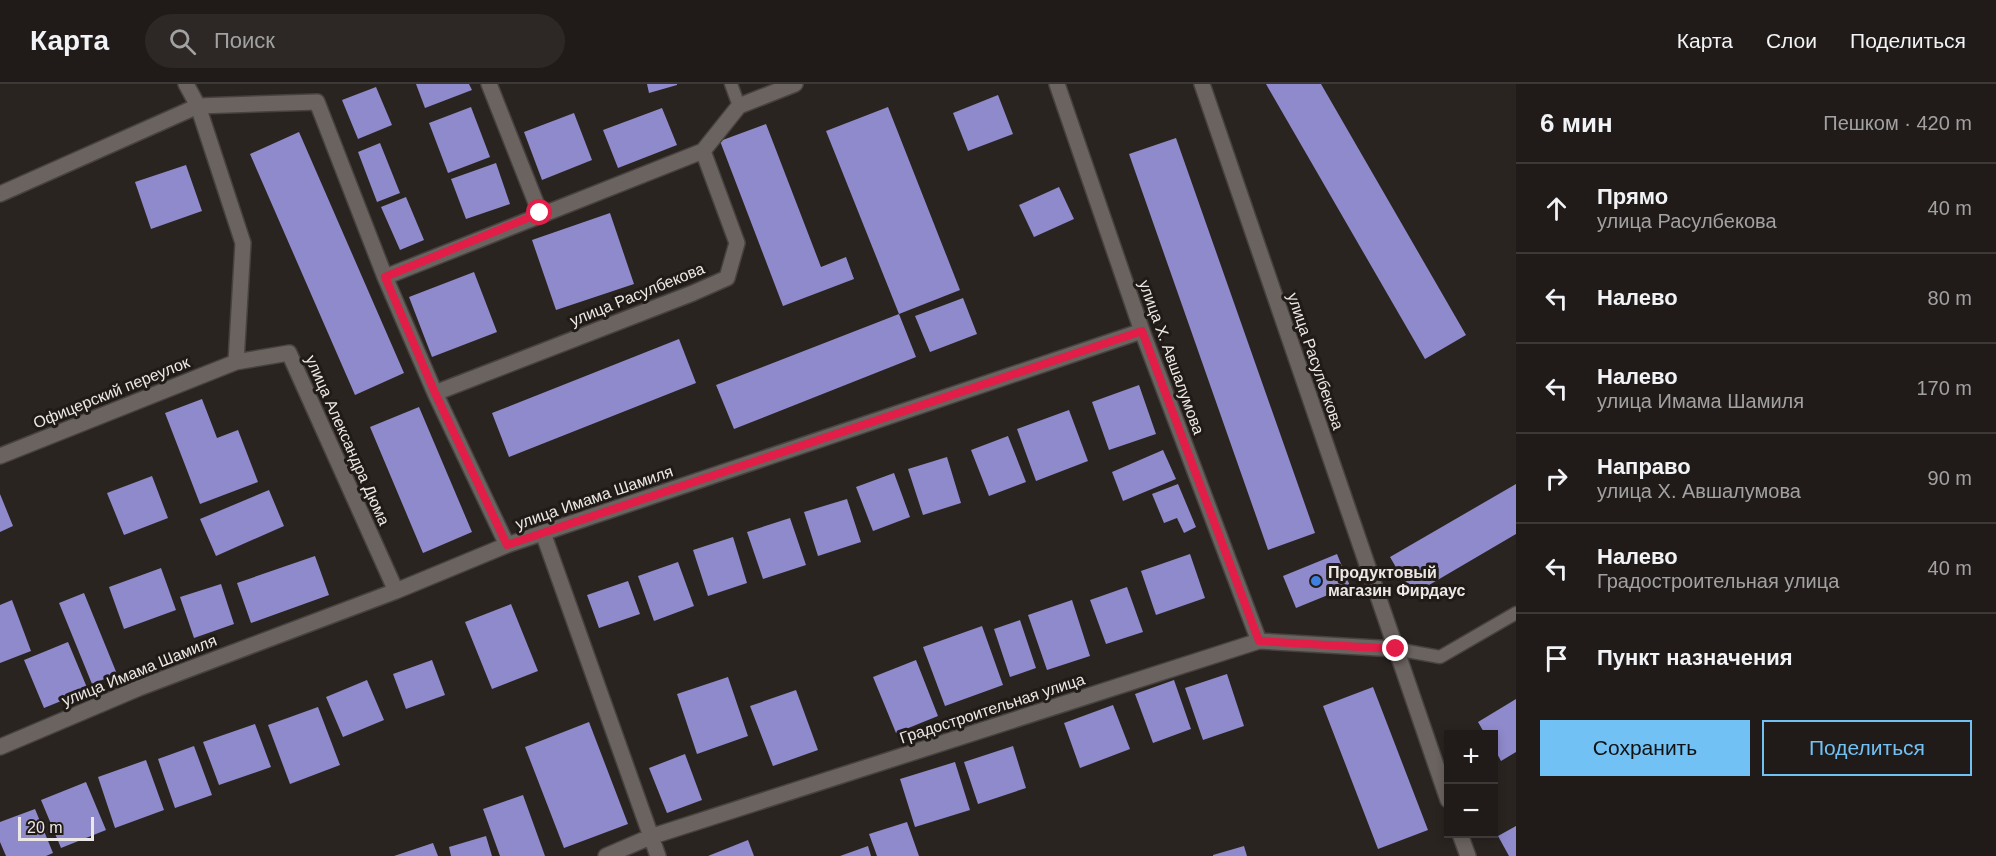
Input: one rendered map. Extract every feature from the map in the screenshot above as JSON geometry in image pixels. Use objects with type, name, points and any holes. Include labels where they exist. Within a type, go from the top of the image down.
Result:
[{"type":"street","points":[[186,84],[198,106],[243,243],[236,362]]},
{"type":"street","points":[[489,84],[540,213]]},
{"type":"street","points":[[385,277],[540,213],[703,151],[739,106],[795,84]]},
{"type":"street","name":"улица Х. Авшалумова","points":[[1058,84],[1142,331],[1259,641]]},
{"type":"street","name":"улица Расулбекова","points":[[1202,84],[1444,786]]},
{"type":"street","points":[[0,194],[198,106],[317,102],[385,277],[435,393],[507,545]]},
{"type":"street","name":"улица Расулбекова","points":[[435,393],[727,278],[737,243],[703,151]]},
{"type":"street","name":"улица Имама Шамиля","points":[[0,747],[139,688],[396,591],[507,545],[1142,331]]},
{"type":"street","name":"улица Александра Дюма","points":[[236,362],[289,353],[396,591]]},
{"type":"street","name":"Офицерский переулок","points":[[0,456],[236,362]]},
{"type":"street","points":[[543,533],[658,856]]},
{"type":"street","name":"Градостроительная улица","points":[[606,856],[650,837],[1259,641],[1396,649]]},
{"type":"street","points":[[1461,838],[1468,856]]},
{"type":"lane","points":[[731,84],[739,106]]},
{"type":"lane","points":[[1396,649],[1440,657],[1516,613]]},
{"type":"building","points":[[416,84],[469,84],[472,90],[425,108]]},
{"type":"building","points":[[647,84],[677,84],[677,85],[649,93]]},
{"type":"building","points":[[1266,84],[1321,84],[1466,335],[1425,359]]},
{"type":"building","points":[[376,87],[392,125],[358,139],[342,100]]},
{"type":"building","points":[[998,95],[1013,134],[968,151],[953,113]]},
{"type":"building","points":[[471,107],[490,157],[448,173],[429,123]]},
{"type":"building","points":[[888,107],[960,290],[899,314],[826,131]]},
{"type":"building","points":[[662,108],[677,145],[618,168],[603,130]]},
{"type":"building","points":[[574,113],[592,160],[542,180],[524,132]]},
{"type":"building","points":[[766,124],[821,267],[846,257],[854,279],[783,306],[720,141]]},
{"type":"building","points":[[299,132],[404,373],[355,395],[250,154]]},
{"type":"building","points":[[1176,138],[1315,533],[1268,550],[1129,154]]},
{"type":"building","points":[[380,143],[400,193],[377,202],[358,152]]},
{"type":"building","points":[[496,163],[510,204],[466,219],[451,179]]},
{"type":"building","points":[[186,165],[202,211],[151,229],[135,182]]},
{"type":"building","points":[[1059,187],[1074,219],[1034,237],[1019,205]]},
{"type":"building","points":[[406,197],[424,240],[400,250],[381,207]]},
{"type":"building","points":[[610,213],[634,284],[556,310],[532,240]]},
{"type":"building","points":[[474,272],[497,332],[432,357],[409,297]]},
{"type":"building","points":[[963,298],[977,334],[930,352],[915,316]]},
{"type":"building","points":[[899,314],[916,357],[734,429],[716,385]]},
{"type":"building","points":[[679,339],[696,383],[509,457],[492,413]]},
{"type":"building","points":[[1139,385],[1156,434],[1109,450],[1092,402]]},
{"type":"building","points":[[202,399],[217,438],[238,430],[258,482],[200,504],[165,413]]},
{"type":"building","points":[[419,407],[472,532],[423,553],[370,427]]},
{"type":"building","points":[[1069,410],[1088,461],[1036,481],[1017,429]]},
{"type":"building","points":[[1008,436],[1026,482],[989,496],[971,450]]},
{"type":"building","points":[[1163,450],[1176,479],[1123,501],[1112,472]]},
{"type":"building","points":[[947,457],[961,503],[923,515],[908,469]]},
{"type":"building","points":[[894,473],[910,517],[873,531],[856,487]]},
{"type":"building","points":[[152,476],[168,518],[124,535],[107,493]]},
{"type":"building","points":[[1178,484],[1196,527],[1184,533],[1177,518],[1164,523],[1152,494]]},
{"type":"building","points":[[1516,484],[1516,534],[1412,595],[1390,557]]},
{"type":"building","points":[[269,490],[284,526],[216,556],[200,519]]},
{"type":"building","points":[[0,494],[13,526],[0,532]]},
{"type":"building","points":[[847,499],[861,542],[818,556],[804,512]]},
{"type":"building","points":[[790,518],[806,565],[763,579],[747,532]]},
{"type":"building","points":[[733,537],[747,583],[708,596],[693,550]]},
{"type":"building","points":[[1190,554],[1205,598],[1156,615],[1141,571]]},
{"type":"building","name":"Продуктовый магазин Фирдаус","points":[[1337,554],[1350,586],[1296,608],[1283,576]]},
{"type":"building","points":[[315,556],[329,595],[251,623],[237,583]]},
{"type":"building","points":[[678,562],[694,606],[654,621],[638,576]]},
{"type":"building","points":[[161,568],[176,610],[124,629],[109,587]]},
{"type":"building","points":[[628,581],[640,614],[599,628],[587,595]]},
{"type":"building","points":[[221,584],[234,624],[194,638],[180,597]]},
{"type":"building","points":[[1127,587],[1143,632],[1106,644],[1090,600]]},
{"type":"building","points":[[84,593],[117,674],[92,684],[59,603]]},
{"type":"building","points":[[12,600],[31,651],[0,663],[0,605]]},
{"type":"building","points":[[1072,600],[1090,656],[1047,670],[1028,615]]},
{"type":"building","points":[[511,604],[538,671],[492,689],[465,622]]},
{"type":"building","points":[[1020,620],[1036,668],[1010,677],[994,629]]},
{"type":"building","points":[[982,626],[1003,685],[945,706],[923,647]]},
{"type":"building","points":[[68,642],[88,690],[44,708],[24,660]]},
{"type":"building","points":[[432,660],[445,695],[406,709],[393,674]]},
{"type":"building","points":[[916,660],[938,716],[896,733],[873,677]]},
{"type":"building","points":[[1227,674],[1244,726],[1203,740],[1185,688]]},
{"type":"building","points":[[728,677],[748,736],[697,754],[677,694]]},
{"type":"building","points":[[367,680],[384,720],[343,737],[326,697]]},
{"type":"building","points":[[1174,680],[1191,729],[1153,743],[1135,694]]},
{"type":"building","points":[[1373,687],[1428,830],[1378,849],[1323,706]]},
{"type":"building","points":[[796,690],[818,750],[773,766],[750,706]]},
{"type":"building","points":[[1516,699],[1516,752],[1501,761],[1498,755],[1498,730],[1483,730],[1478,722]]},
{"type":"building","points":[[1113,705],[1130,749],[1080,768],[1064,723]]},
{"type":"building","points":[[318,707],[340,765],[290,784],[268,725]]},
{"type":"building","points":[[589,722],[628,824],[564,848],[525,747]]},
{"type":"building","points":[[255,724],[271,767],[219,785],[203,742]]},
{"type":"building","points":[[194,746],[212,795],[175,808],[158,759]]},
{"type":"building","points":[[1013,746],[1026,788],[978,804],[964,762]]},
{"type":"building","points":[[685,754],[702,800],[667,813],[649,768]]},
{"type":"building","points":[[146,760],[164,810],[115,828],[98,777]]},
{"type":"building","points":[[955,762],[970,810],[915,827],[900,779]]},
{"type":"building","points":[[86,782],[106,830],[61,848],[41,800]]},
{"type":"building","points":[[523,795],[545,856],[500,856],[483,809]]},
{"type":"building","points":[[35,809],[53,853],[46,856],[6,856],[0,842],[0,822]]},
{"type":"building","points":[[907,822],[919,856],[877,856],[869,834]]},
{"type":"building","points":[[1516,826],[1516,856],[1509,856],[1498,836]]},
{"type":"building","points":[[486,836],[492,856],[451,856],[449,847]]},
{"type":"building","points":[[748,840],[754,856],[708,856]]},
{"type":"building","points":[[433,843],[438,856],[394,856]]},
{"type":"building","points":[[868,846],[871,856],[840,856]]},
{"type":"building","points":[[1244,846],[1247,856],[1213,856],[1213,855]]},
{"type":"place","name":"Продуктовый магазин Фирдаус","points":[[1316,581]]},
{"type":"route","points":[[540,213],[385,277],[435,393],[507,545],[1142,331],[1259,641],[1396,649]]}]
